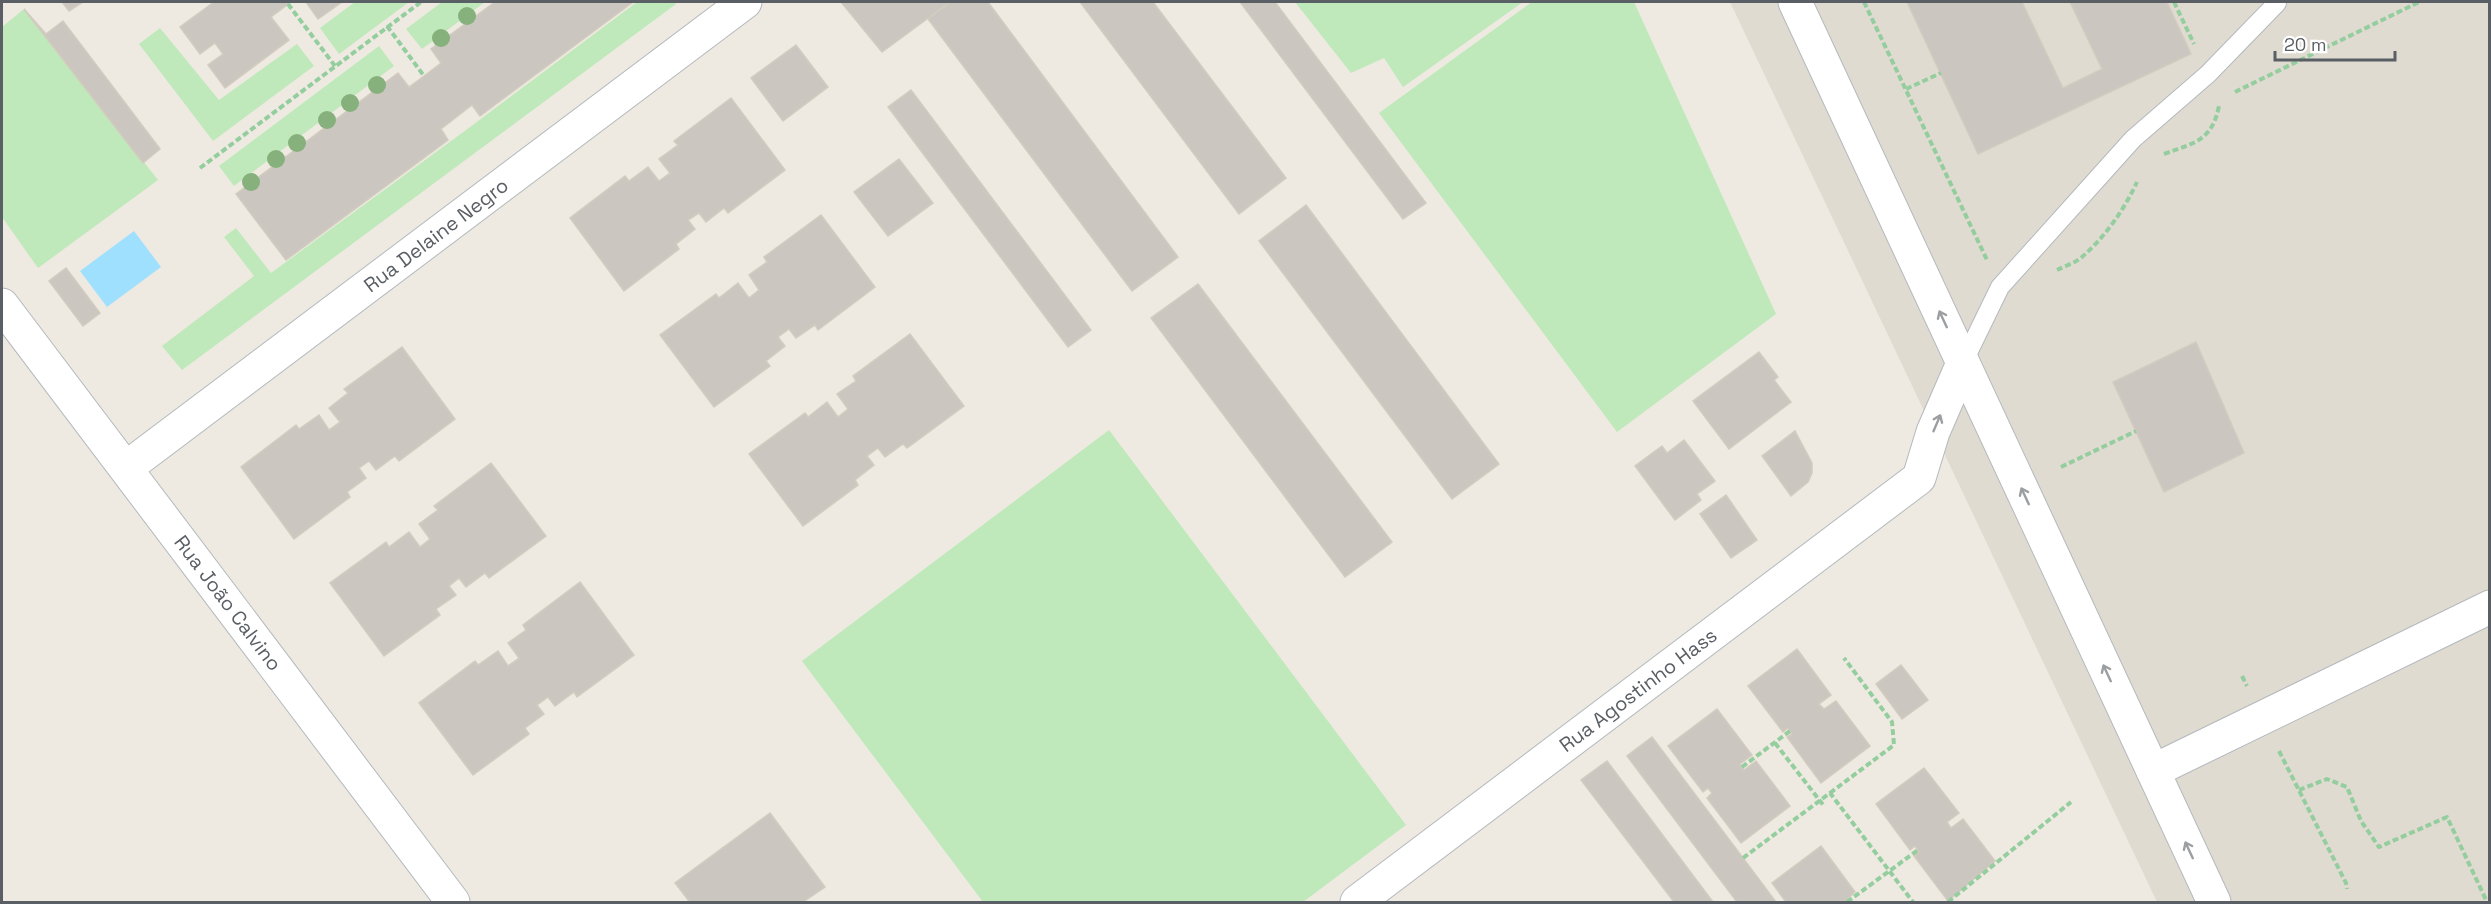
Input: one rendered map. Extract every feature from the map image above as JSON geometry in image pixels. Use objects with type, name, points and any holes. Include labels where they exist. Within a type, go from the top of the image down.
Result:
[{"type":"street","name":"Rua Delaine Negro","points":[[126,468],[745,2]]},
{"type":"street","points":[[1795,2],[2214,903]]},
{"type":"street","name":"Rua João Calvino","points":[[2,305],[453,903]]},
{"type":"street","name":"Rua Agostinho Hass","points":[[1357,903],[1919,478],[1933,432],[1963,363]]},
{"type":"street","points":[[2153,771],[2490,607]]},
{"type":"lane","points":[[1963,363],[2000,286],[2133,139],[2208,74],[2277,3]]},
{"type":"path","points":[[200,168],[421,2]]},
{"type":"path","points":[[1864,2],[1990,266]]},
{"type":"path","points":[[2231,94],[2419,2]]},
{"type":"path","points":[[288,4],[335,66]]},
{"type":"path","points":[[387,26],[424,76]]},
{"type":"path","points":[[1906,89],[1941,73]]},
{"type":"path","points":[[2157,159],[2207,136],[2217,120],[2220,99]]},
{"type":"path","points":[[2050,277],[2080,258],[2103,235],[2127,204],[2138,179]]},
{"type":"path","points":[[2061,467],[2136,431]]},
{"type":"path","points":[[1743,858],[1894,745],[1892,722],[1844,658]]},
{"type":"path","points":[[1742,767],[1790,731]]},
{"type":"path","points":[[1775,743],[1824,806]]},
{"type":"path","points":[[2276,745],[2347,889]]},
{"type":"path","points":[[2299,790],[2327,779],[2347,787],[2361,821],[2379,847],[2447,817],[2487,903]]},
{"type":"path","points":[[1830,793],[1913,903]]},
{"type":"path","points":[[1948,903],[2071,802]]},
{"type":"path","points":[[1847,903],[1918,850]]},
{"type":"shaded area","points":[[1730,2],[2489,2],[2489,902],[2157,902]]},
{"type":"green space","points":[[355,2],[409,2],[339,54],[320,28]]},
{"type":"green space","points":[[442,2],[485,2],[422,49],[406,29]]},
{"type":"green space","points":[[637,2],[674,2],[676,4],[182,370],[162,346],[254,276],[224,237],[236,228],[271,273]]},
{"type":"green space","points":[[1295,2],[1523,2],[1403,87],[1384,58],[1351,73]]},
{"type":"green space","points":[[1532,2],[1634,2],[1776,314],[1617,432],[1379,113]]},
{"type":"green space","points":[[24,9],[158,180],[38,268],[2,217],[2,27]]},
{"type":"green space","points":[[160,28],[219,100],[297,44],[314,66],[213,141],[139,44]]},
{"type":"green space","points":[[379,46],[394,66],[234,186],[219,166]]},
{"type":"green space","points":[[1109,430],[1406,825],[1303,902],[983,902],[802,661]]},
{"type":"water","points":[[134,231],[161,267],[107,307],[80,271]]},
{"type":"building","points":[[62,2],[83,2],[69,11]]},
{"type":"building","points":[[214,2],[291,2],[271,17],[289,40],[225,88],[208,65],[223,54],[215,43],[200,54],[180,27]]},
{"type":"building","points":[[306,2],[342,2],[318,19]]},
{"type":"building","points":[[495,2],[633,2],[480,116],[472,105],[441,129],[448,140],[286,260],[236,194],[398,73],[409,87],[424,76],[441,63],[431,49]]},
{"type":"building","points":[[841,2],[950,2],[882,52]]},
{"type":"building","points":[[950,2],[988,2],[1178,257],[1132,291],[928,19]]},
{"type":"building","points":[[1080,2],[1153,2],[1286,178],[1239,214]]},
{"type":"building","points":[[1240,2],[1275,2],[1426,203],[1403,219]]},
{"type":"building","points":[[1907,2],[2022,2],[2063,88],[2102,69],[2070,2],[2167,2],[2191,54],[1978,154]]},
{"type":"building","points":[[24,9],[46,34],[63,21],[160,149],[143,163]]},
{"type":"building","points":[[796,45],[828,87],[783,121],[751,78]]},
{"type":"building","points":[[911,90],[1091,330],[1068,347],[888,107]]},
{"type":"building","points":[[731,98],[785,170],[728,213],[724,208],[706,222],[699,213],[688,220],[695,229],[676,244],[679,249],[624,291],[570,218],[625,176],[629,181],[648,167],[659,181],[670,173],[659,159],[678,145],[674,141]]},
{"type":"building","points":[[899,159],[933,203],[888,236],[854,192]]},
{"type":"building","points":[[1306,205],[1499,464],[1452,499],[1259,241]]},
{"type":"building","points":[[821,215],[875,287],[818,330],[815,325],[796,338],[789,329],[778,337],[785,346],[766,361],[770,366],[714,407],[660,335],[716,294],[719,298],[738,283],[749,298],[759,290],[749,275],[767,262],[764,257]]},
{"type":"building","points":[[66,268],[100,313],[83,326],[49,281]]},
{"type":"building","points":[[1198,284],[1392,542],[1345,577],[1151,318]]},
{"type":"building","points":[[910,334],[964,406],[907,448],[903,444],[885,457],[878,448],[867,456],[874,465],[855,480],[858,485],[803,526],[749,454],[805,413],[808,417],[827,402],[838,417],[848,409],[837,394],[856,381],[853,376]]},
{"type":"building","points":[[2196,342],[2244,453],[2164,492],[2113,382]]},
{"type":"building","points":[[402,347],[455,419],[399,461],[395,456],[376,470],[369,461],[359,468],[366,478],[347,492],[350,497],[294,539],[241,467],[296,425],[299,429],[319,415],[329,430],[340,422],[329,408],[348,393],[344,389]]},
{"type":"building","points":[[1759,352],[1778,377],[1774,380],[1791,402],[1729,449],[1693,401]]},
{"type":"building","points":[[1795,431],[1812,463],[1812,473],[1808,482],[1791,496],[1762,456]]},
{"type":"building","points":[[1684,440],[1715,481],[1697,494],[1701,500],[1675,520],[1635,466],[1662,446],[1667,453]]},
{"type":"building","points":[[491,463],[546,536],[489,578],[485,573],[466,587],[459,578],[449,586],[456,595],[436,609],[440,615],[384,656],[330,583],[386,542],[389,547],[409,532],[420,547],[430,539],[419,524],[438,510],[434,506]]},
{"type":"building","points":[[1726,495],[1757,540],[1731,558],[1700,514]]},
{"type":"building","points":[[580,582],[634,655],[577,697],[574,692],[555,706],[548,697],[537,705],[544,714],[525,728],[529,734],[473,775],[419,703],[475,661],[478,665],[498,651],[508,666],[519,658],[508,643],[526,630],[523,625]]},
{"type":"building","points":[[1797,649],[1831,695],[1819,704],[1824,709],[1836,701],[1870,746],[1821,783],[1787,737],[1792,734],[1788,728],[1783,732],[1748,686]]},
{"type":"building","points":[[1901,665],[1928,700],[1902,719],[1876,684]]},
{"type":"building","points":[[1717,709],[1752,755],[1740,764],[1744,770],[1756,761],[1790,806],[1741,843],[1707,798],[1712,793],[1708,788],[1703,792],[1668,746]]},
{"type":"building","points":[[1652,737],[1776,902],[1737,902],[1627,756]]},
{"type":"building","points":[[1607,761],[1713,902],[1674,902],[1581,780]]},
{"type":"building","points":[[1924,768],[1959,813],[1947,822],[1951,828],[1963,819],[1995,861],[1948,901],[1914,856],[1919,852],[1915,846],[1910,850],[1876,804]]},
{"type":"building","points":[[770,813],[825,887],[803,902],[687,902],[689,901],[675,883]]},
{"type":"building","points":[[1821,846],[1855,892],[1844,902],[1786,902],[1772,883]]}]
